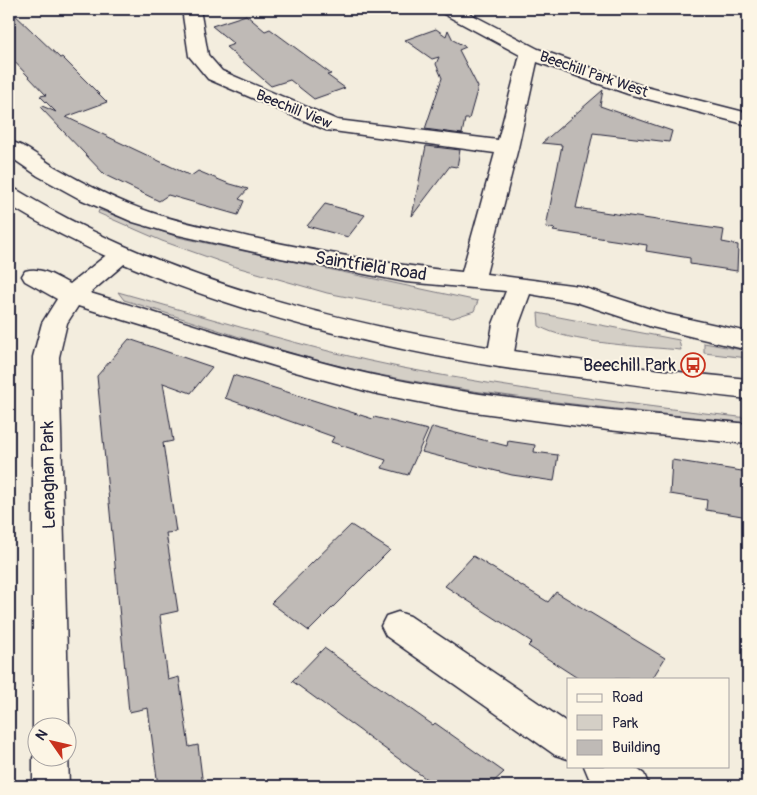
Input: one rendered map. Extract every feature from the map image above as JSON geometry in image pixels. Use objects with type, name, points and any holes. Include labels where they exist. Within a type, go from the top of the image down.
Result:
[{"type":"main road","name":"Beechill View","points":[[191,9],[199,56],[215,75],[333,126],[507,148]]},
{"type":"main road","name":"Beechill Park West","points":[[448,9],[531,53],[635,90],[748,119]]},
{"type":"main road","points":[[472,280],[507,148],[528,58],[531,53]]},
{"type":"main road","name":"Saintfield Road","points":[[9,147],[46,171],[88,194],[141,217],[182,229],[362,267],[406,274],[521,285],[579,294],[661,321],[748,341]]},
{"type":"main road","points":[[9,195],[73,231],[122,254],[184,279],[252,301],[334,324],[424,345],[500,358],[748,388]]},
{"type":"main road","name":"Lenaghan Park","points":[[51,718],[46,357],[48,339],[60,310],[72,296],[122,254]]},
{"type":"main road","points":[[34,276],[72,296],[296,364],[373,384],[460,400],[598,418],[748,434]]},
{"type":"main road","points":[[500,358],[506,324],[521,285]]},
{"type":"main road","points":[[398,626],[567,742]]},
{"type":"main road","points":[[51,768],[51,786]]},
{"type":"main road","points":[[605,768],[631,786]]},
{"type":"green space","points":[[99,210],[178,237],[478,301],[474,311],[453,318],[327,293],[233,266],[162,241],[98,213]]},
{"type":"green space","points":[[118,292],[295,342],[403,368],[576,396],[748,418],[748,423],[521,398],[385,376],[319,361],[253,341],[124,300]]},
{"type":"green space","points":[[538,313],[679,340],[681,350],[628,346],[551,332],[539,326]]},
{"type":"green space","points":[[704,343],[748,351],[748,358],[704,353]]},
{"type":"building","points":[[9,9],[60,58],[62,57],[107,102],[66,117],[191,176],[198,171],[248,189],[239,199],[244,201],[238,215],[168,195],[159,201],[105,175],[41,108],[42,106],[56,112],[40,96],[46,95],[9,56]]},
{"type":"building","points":[[246,15],[265,31],[270,29],[331,74],[327,75],[345,88],[314,99],[290,80],[271,86],[226,47],[234,44],[212,26]]},
{"type":"building","points":[[436,29],[446,36],[448,30],[453,40],[466,47],[459,50],[478,87],[469,119],[465,119],[462,134],[425,129],[442,78],[436,64],[439,57],[432,59],[405,40]]},
{"type":"building","points":[[603,90],[600,106],[672,131],[669,142],[593,133],[576,208],[724,230],[722,242],[738,245],[737,271],[690,264],[690,258],[646,251],[647,245],[553,231],[555,229],[546,227],[562,145],[542,143]]},
{"type":"building","points":[[426,146],[460,150],[457,167],[450,166],[412,216]]},
{"type":"building","points":[[325,204],[365,215],[348,237],[307,226]]},
{"type":"building","points":[[129,339],[212,367],[191,393],[163,383],[173,441],[163,443],[176,532],[166,533],[178,611],[160,615],[168,680],[179,677],[189,747],[198,745],[203,786],[158,786],[148,708],[129,712],[97,376]]},
{"type":"building","points":[[233,375],[373,419],[374,417],[428,430],[408,475],[382,468],[386,460],[331,442],[334,437],[225,398]]},
{"type":"building","points":[[432,427],[507,446],[508,441],[535,445],[534,452],[558,455],[554,481],[512,475],[422,452]]},
{"type":"building","points":[[672,460],[748,472],[748,517],[706,510],[707,500],[670,494]]},
{"type":"building","points":[[351,525],[390,550],[309,631],[271,603]]},
{"type":"building","points":[[473,556],[548,602],[556,592],[665,658],[653,678],[577,678],[528,646],[532,642],[445,586]]},
{"type":"building","points":[[324,648],[433,725],[435,723],[504,772],[489,786],[436,786],[292,681]]},
{"type":"place","name":"Beechill Park","points":[[693,365]]}]
